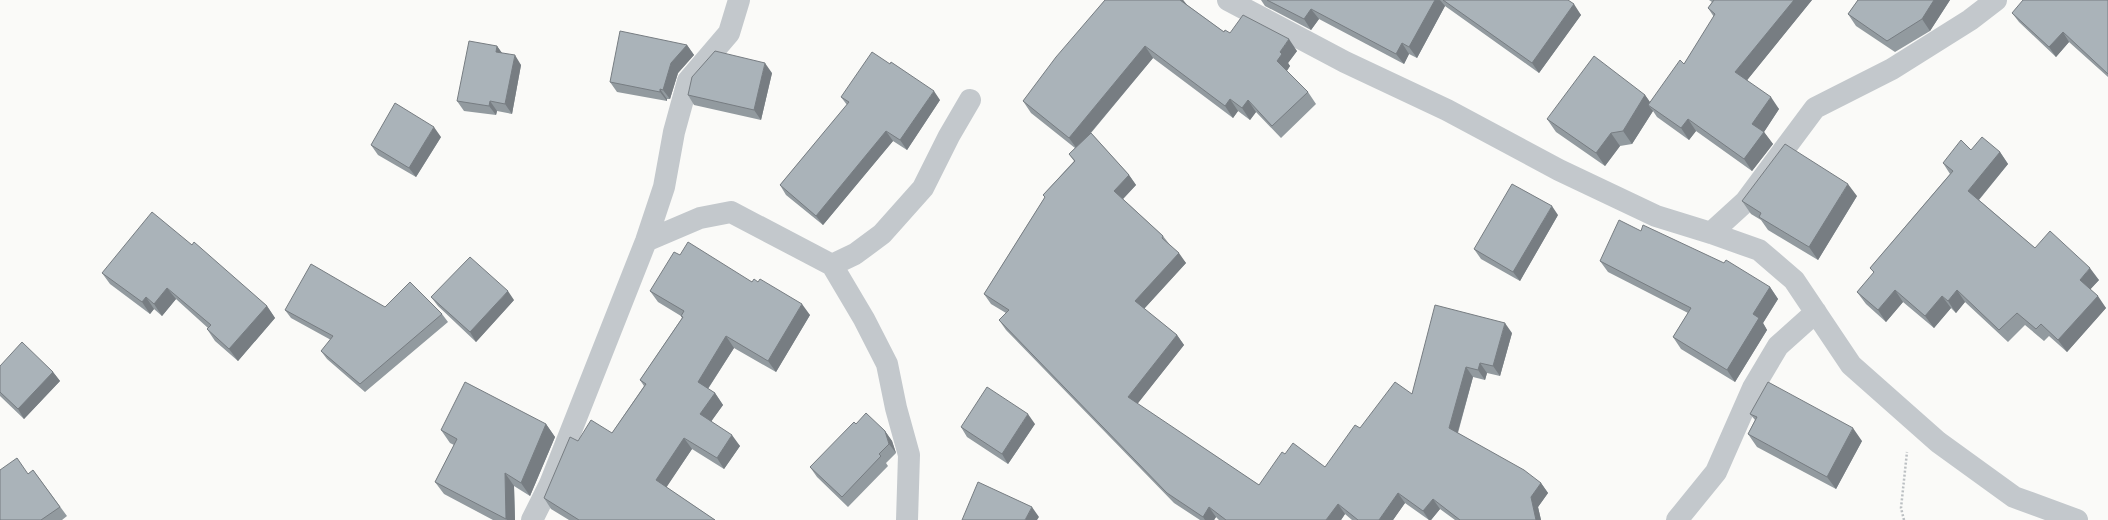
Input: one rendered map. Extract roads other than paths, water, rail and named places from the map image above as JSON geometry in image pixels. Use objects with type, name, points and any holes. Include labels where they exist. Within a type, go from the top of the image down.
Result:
[{"type":"street","points":[[532,520],[550,484],[646,241],[664,187],[674,132],[688,81],[729,33],[739,0]]},
{"type":"street","points":[[1711,233],[1745,202],[1815,108],[1892,69],[1970,20],[1996,0]]},
{"type":"street","points":[[1235,2],[1345,62],[1447,110],[1558,170],[1656,216],[1759,250],[1794,280],[1851,365],[1938,442],[2014,497],[2077,520]]},
{"type":"street","points":[[832,265],[855,254],[882,234],[923,188],[949,136],[970,100]]},
{"type":"street","points":[[646,241],[700,218],[731,212],[832,265],[864,319],[887,364],[896,408],[909,455],[907,520]]},
{"type":"street","points":[[1677,520],[1716,472],[1753,388],[1778,346],[1816,312]]}]
